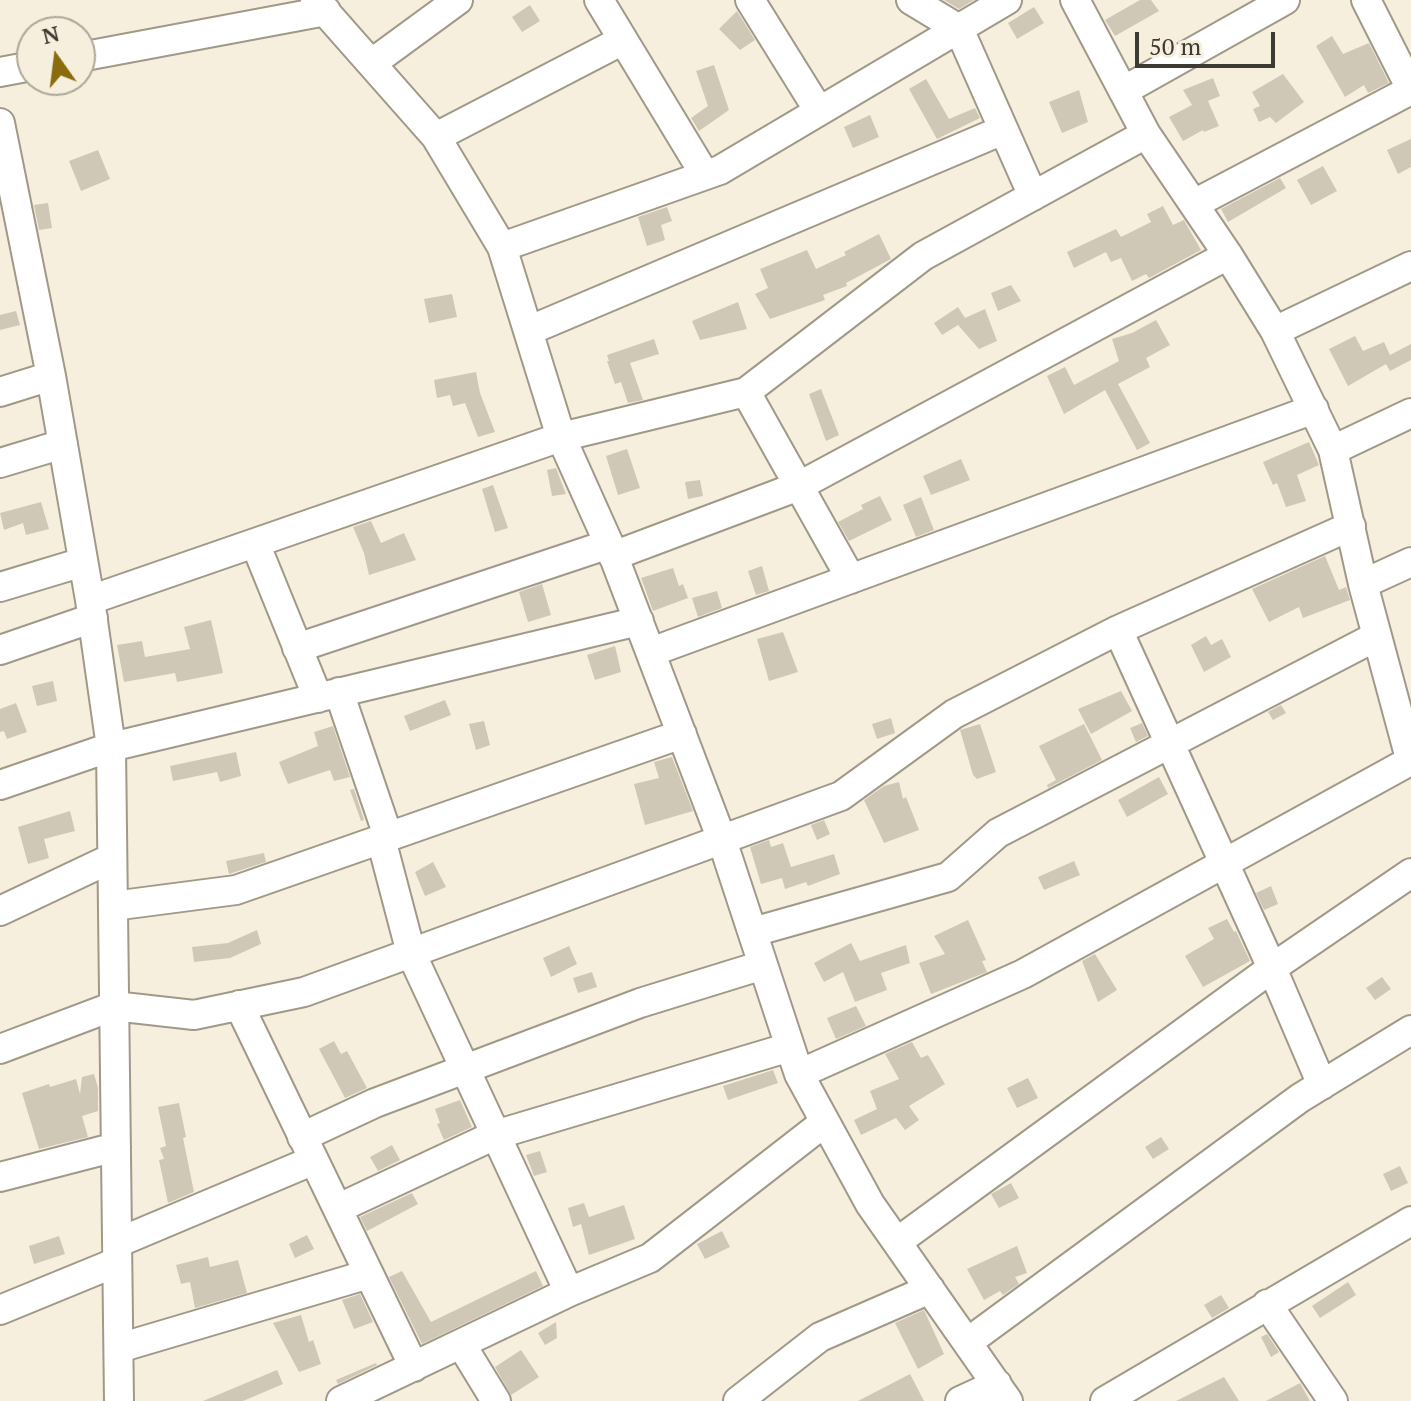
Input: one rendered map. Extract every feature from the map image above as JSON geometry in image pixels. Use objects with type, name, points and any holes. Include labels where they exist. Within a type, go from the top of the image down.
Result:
[{"type":"street","points":[[372,63],[458,0]]},
{"type":"street","points":[[599,0],[705,175]]},
{"type":"street","points":[[750,0],[819,111]]},
{"type":"street","points":[[911,0],[959,29],[1033,196]]},
{"type":"street","points":[[502,247],[720,170],[1007,0]]},
{"type":"street","points":[[339,1208],[495,1135],[795,1060],[1023,974],[1411,762],[1405,720],[1363,584],[1333,450],[1275,331],[1146,134],[1075,0]]},
{"type":"street","points":[[1123,91],[1285,0]]},
{"type":"street","points":[[1194,204],[1411,89],[1401,44],[1366,0]]},
{"type":"street","points":[[96,54],[321,5],[436,137],[502,247],[561,437],[611,550],[722,840],[795,1060],[870,1204],[1003,1392],[960,1401]]},
{"type":"street","points":[[436,137],[623,40]]},
{"type":"street","points":[[0,123],[12,250],[51,376],[111,747],[119,1401]]},
{"type":"street","points":[[528,331],[1003,130]]},
{"type":"street","points":[[0,650],[91,609],[255,543],[561,437],[746,392],[923,256],[1146,134]]},
{"type":"street","points":[[297,648],[611,550],[799,486],[1228,255]]},
{"type":"street","points":[[1275,331],[1411,266]]},
{"type":"street","points":[[0,392],[51,376]]},
{"type":"street","points":[[746,392],[851,579]]},
{"type":"street","points":[[651,652],[1314,409]]},
{"type":"street","points":[[1333,450],[1411,413]]},
{"type":"street","points":[[0,463],[63,444]]},
{"type":"street","points":[[0,1049],[114,1006],[194,1015],[304,992],[841,796],[954,714],[1118,630],[1351,526]]},
{"type":"street","points":[[255,543],[297,648],[328,695],[385,838],[411,953],[569,1292]]},
{"type":"street","points":[[0,587],[83,562]]},
{"type":"street","points":[[1363,584],[1411,562]]},
{"type":"street","points":[[0,785],[111,747],[639,621]]},
{"type":"street","points":[[1118,630],[1322,1085]]},
{"type":"street","points":[[753,932],[948,877],[998,833],[1377,636]]},
{"type":"street","points":[[113,906],[236,890],[682,734]]},
{"type":"street","points":[[0,911],[112,858]]},
{"type":"street","points":[[897,1242],[1272,968],[1411,873]]},
{"type":"street","points":[[0,1310],[117,1252],[308,1149],[375,1103],[640,1003],[763,965]]},
{"type":"street","points":[[239,1005],[414,1367]]},
{"type":"street","points":[[968,1342],[1300,1098],[1411,1030]]},
{"type":"street","points":[[341,1401],[569,1292],[650,1258],[825,1122]]},
{"type":"street","points":[[0,1177],[116,1147]]},
{"type":"street","points":[[1105,1401],[1411,1221]]},
{"type":"street","points":[[119,1348],[369,1274]]},
{"type":"street","points":[[738,1401],[820,1337],[930,1289]]},
{"type":"street","points":[[1267,1304],[1333,1401]]},
{"type":"street","points":[[461,1344],[496,1401]]},
{"type":"building","points":[[944,0],[974,0],[959,9]]},
{"type":"building","points":[[1140,0],[1151,0],[1159,11],[1115,36],[1105,20]]},
{"type":"building","points":[[530,5],[540,21],[522,32],[512,17]]},
{"type":"building","points":[[1034,7],[1044,23],[1017,39],[1008,23]]},
{"type":"building","points":[[737,11],[755,40],[740,50],[719,29]]},
{"type":"building","points":[[1332,36],[1343,54],[1369,43],[1389,83],[1368,93],[1364,85],[1345,97],[1316,46]]},
{"type":"building","points":[[714,65],[729,110],[699,131],[691,118],[708,106],[696,71]]},
{"type":"building","points":[[1283,74],[1304,102],[1276,123],[1270,117],[1259,122],[1253,109],[1260,106],[1252,92]]},
{"type":"building","points":[[1213,78],[1220,96],[1208,101],[1219,126],[1203,130],[1183,141],[1169,117],[1192,105],[1183,90]]},
{"type":"building","points":[[926,79],[949,119],[975,108],[980,118],[937,139],[909,89]]},
{"type":"building","points":[[1079,90],[1088,122],[1062,133],[1049,102]]},
{"type":"building","points":[[870,115],[879,137],[853,148],[844,127]]},
{"type":"building","points":[[1411,139],[1411,167],[1398,174],[1387,150]]},
{"type":"building","points":[[98,150],[110,179],[81,191],[69,161]]},
{"type":"building","points":[[1323,166],[1337,191],[1311,205],[1297,180]]},
{"type":"building","points":[[1280,178],[1286,188],[1228,222],[1221,209]]},
{"type":"building","points":[[48,203],[52,228],[39,230],[34,205]]},
{"type":"building","points":[[1163,206],[1173,225],[1184,220],[1201,250],[1149,278],[1146,274],[1132,281],[1121,258],[1111,262],[1106,252],[1074,268],[1067,252],[1116,229],[1121,237],[1151,222],[1147,214]]},
{"type":"building","points":[[667,207],[672,221],[661,225],[665,240],[647,246],[638,217]]},
{"type":"building","points":[[879,234],[891,259],[846,283],[847,286],[823,295],[825,300],[770,319],[755,294],[768,288],[760,269],[807,250],[816,269]]},
{"type":"building","points":[[1011,285],[1021,301],[998,311],[991,293]]},
{"type":"building","points":[[452,294],[457,317],[429,323],[424,299]]},
{"type":"building","points":[[738,302],[747,329],[700,340],[692,321]]},
{"type":"building","points":[[958,307],[965,318],[985,309],[997,341],[979,349],[958,325],[942,335],[934,323]]},
{"type":"building","points":[[16,311],[20,325],[0,330],[0,315]]},
{"type":"building","points":[[1156,320],[1170,345],[1146,358],[1150,367],[1118,384],[1150,443],[1137,450],[1105,390],[1064,414],[1047,376],[1065,367],[1074,385],[1119,361],[1112,339],[1132,333]]},
{"type":"building","points":[[1355,336],[1363,351],[1384,342],[1390,355],[1411,344],[1411,360],[1390,371],[1386,364],[1348,386],[1329,349]]},
{"type":"building","points":[[654,339],[659,354],[630,363],[643,400],[628,403],[621,382],[615,384],[607,355]]},
{"type":"building","points":[[476,372],[480,393],[495,432],[478,437],[465,403],[453,406],[450,395],[437,398],[434,380]]},
{"type":"building","points":[[821,389],[839,435],[826,441],[809,394]]},
{"type":"building","points":[[1309,442],[1319,465],[1297,475],[1306,501],[1286,507],[1277,483],[1273,485],[1263,462]]},
{"type":"building","points":[[627,449],[640,488],[618,495],[606,456]]},
{"type":"building","points":[[961,459],[970,480],[931,495],[923,476]]},
{"type":"building","points":[[556,468],[566,494],[552,496],[547,470]]},
{"type":"building","points":[[700,480],[703,496],[688,499],[685,482]]},
{"type":"building","points":[[493,485],[508,528],[495,532],[482,489]]},
{"type":"building","points":[[880,496],[892,520],[849,541],[838,522]]},
{"type":"building","points":[[921,497],[934,530],[916,537],[903,505]]},
{"type":"building","points":[[41,502],[49,529],[26,535],[23,523],[4,530],[0,513]]},
{"type":"building","points":[[371,521],[381,543],[404,533],[416,560],[369,575],[353,527]]},
{"type":"building","points":[[1325,556],[1339,590],[1346,587],[1350,600],[1303,618],[1299,607],[1269,622],[1252,589]]},
{"type":"building","points":[[762,566],[769,591],[756,595],[748,571]]},
{"type":"building","points":[[673,568],[679,586],[683,584],[688,598],[653,611],[641,578]]},
{"type":"building","points":[[542,584],[551,615],[528,622],[519,592]]},
{"type":"building","points":[[717,591],[722,608],[698,617],[692,598]]},
{"type":"building","points":[[211,620],[223,673],[177,682],[175,673],[124,682],[117,645],[142,641],[145,657],[190,649],[184,627]]},
{"type":"building","points":[[783,632],[798,672],[769,681],[757,639]]},
{"type":"building","points":[[1206,636],[1211,645],[1222,639],[1231,657],[1204,672],[1191,645]]},
{"type":"building","points":[[615,646],[621,672],[595,680],[587,655]]},
{"type":"building","points":[[53,681],[57,701],[37,706],[32,686]]},
{"type":"building","points":[[1121,691],[1132,711],[1091,734],[1078,709]]},
{"type":"building","points":[[445,700],[451,715],[410,731],[404,716]]},
{"type":"building","points":[[16,703],[27,732],[7,739],[4,731],[0,732],[0,709]]},
{"type":"building","points":[[1281,705],[1286,713],[1273,720],[1268,712]]},
{"type":"building","points":[[891,718],[895,733],[877,739],[872,724]]},
{"type":"building","points":[[484,721],[490,745],[476,750],[469,724]]},
{"type":"building","points":[[1142,723],[1148,736],[1136,742],[1130,728]]},
{"type":"building","points":[[980,724],[996,772],[977,779],[973,775],[960,730]]},
{"type":"building","points":[[1084,724],[1102,760],[1048,788],[1047,785],[1056,780],[1039,746]]},
{"type":"building","points":[[333,726],[350,777],[334,781],[330,770],[288,784],[279,762],[318,746],[314,732]]},
{"type":"building","points":[[236,752],[241,776],[220,782],[217,772],[173,781],[170,766]]},
{"type":"building","points":[[672,757],[693,811],[645,825],[634,784],[659,778],[654,762]]},
{"type":"building","points":[[1159,777],[1168,794],[1127,817],[1118,800]]},
{"type":"building","points":[[899,782],[903,799],[906,797],[919,830],[884,843],[864,800],[884,786]]},
{"type":"building","points":[[354,789],[364,820],[361,821],[350,790]]},
{"type":"building","points":[[70,811],[75,831],[44,839],[49,858],[28,864],[18,827]]},
{"type":"building","points":[[824,820],[830,834],[817,840],[811,825]]},
{"type":"building","points":[[769,840],[771,847],[783,843],[791,867],[834,854],[840,874],[808,886],[806,882],[785,889],[782,878],[761,884],[750,847]]},
{"type":"building","points":[[264,853],[266,862],[229,874],[226,861]]},
{"type":"building","points":[[1074,861],[1080,875],[1044,890],[1038,877]]},
{"type":"building","points":[[433,862],[446,887],[425,896],[415,872]]},
{"type":"building","points":[[1271,886],[1278,904],[1264,910],[1256,893]]},
{"type":"building","points":[[1227,919],[1250,961],[1203,987],[1185,956],[1214,939],[1208,928]]},
{"type":"building","points":[[968,920],[986,960],[982,961],[987,972],[931,994],[919,963],[945,954],[934,936]]},
{"type":"building","points":[[257,930],[261,944],[230,958],[194,962],[192,947],[228,943]]},
{"type":"building","points":[[851,943],[860,961],[906,945],[910,963],[881,973],[887,990],[855,1002],[843,972],[824,982],[814,963]]},
{"type":"building","points":[[569,946],[577,964],[551,977],[543,958]]},
{"type":"building","points":[[1095,954],[1117,990],[1098,1002],[1082,961]]},
{"type":"building","points":[[592,972],[597,987],[578,993],[573,978]]},
{"type":"building","points":[[1382,977],[1391,989],[1375,1000],[1366,988]]},
{"type":"building","points":[[856,1006],[866,1026],[836,1039],[827,1018]]},
{"type":"building","points":[[334,1041],[341,1054],[347,1051],[367,1088],[345,1098],[319,1049]]},
{"type":"building","points":[[912,1042],[921,1058],[928,1055],[945,1084],[909,1106],[919,1120],[905,1130],[896,1118],[861,1135],[854,1120],[877,1109],[870,1091],[899,1079],[885,1054]]},
{"type":"building","points":[[773,1070],[778,1083],[728,1100],[723,1086]]},
{"type":"building","points":[[94,1074],[98,1088],[98,1111],[82,1116],[88,1137],[39,1149],[22,1093],[76,1079],[80,1094],[82,1077]]},
{"type":"building","points":[[1028,1078],[1038,1098],[1017,1108],[1007,1088]]},
{"type":"building","points":[[460,1100],[472,1127],[444,1140],[435,1109]]},
{"type":"building","points":[[179,1103],[194,1192],[168,1203],[159,1160],[164,1159],[160,1148],[166,1146],[158,1107]]},
{"type":"building","points":[[1161,1137],[1169,1149],[1153,1159],[1145,1147]]},
{"type":"building","points":[[392,1145],[400,1160],[378,1171],[370,1157]]},
{"type":"building","points":[[540,1151],[547,1172],[534,1176],[526,1155]]},
{"type":"building","points":[[1400,1166],[1408,1183],[1391,1191],[1383,1174]]},
{"type":"building","points":[[1011,1183],[1019,1198],[999,1208],[991,1194]]},
{"type":"building","points":[[412,1193],[418,1204],[367,1231],[360,1217]]},
{"type":"building","points":[[584,1203],[589,1217],[624,1205],[635,1239],[589,1255],[581,1224],[573,1227],[568,1208]]},
{"type":"building","points":[[722,1231],[730,1247],[705,1259],[697,1244]]},
{"type":"building","points":[[307,1235],[314,1249],[295,1258],[289,1244]]},
{"type":"building","points":[[59,1236],[65,1254],[34,1264],[29,1246]]},
{"type":"building","points":[[1017,1246],[1027,1273],[1015,1277],[1019,1284],[1003,1295],[1000,1291],[984,1300],[967,1269]]},
{"type":"building","points":[[208,1257],[210,1267],[238,1260],[247,1293],[195,1308],[190,1282],[181,1284],[176,1265]]},
{"type":"building","points":[[402,1271],[431,1322],[536,1271],[543,1286],[422,1344],[389,1277]]},
{"type":"building","points":[[1348,1282],[1356,1295],[1320,1318],[1312,1306]]},
{"type":"building","points":[[360,1294],[373,1322],[354,1329],[342,1300]]},
{"type":"building","points":[[1221,1295],[1229,1308],[1212,1318],[1204,1305]]},
{"type":"building","points":[[924,1310],[944,1354],[918,1369],[895,1323]]},
{"type":"building","points":[[301,1315],[309,1342],[313,1340],[321,1364],[299,1372],[273,1323]]},
{"type":"building","points":[[556,1322],[557,1338],[545,1345],[538,1333]]},
{"type":"building","points":[[1267,1334],[1279,1352],[1271,1357],[1261,1337]]},
{"type":"building","points":[[521,1350],[539,1377],[511,1395],[495,1367]]},
{"type":"building","points":[[376,1363],[338,1384],[336,1380]]},
{"type":"building","points":[[277,1370],[283,1384],[243,1401],[203,1401]]},
{"type":"building","points":[[910,1374],[924,1401],[858,1401]]},
{"type":"building","points":[[1224,1377],[1239,1401],[1176,1401]]},
{"type":"building","points":[[1300,1383],[1310,1401],[1266,1401]]}]
